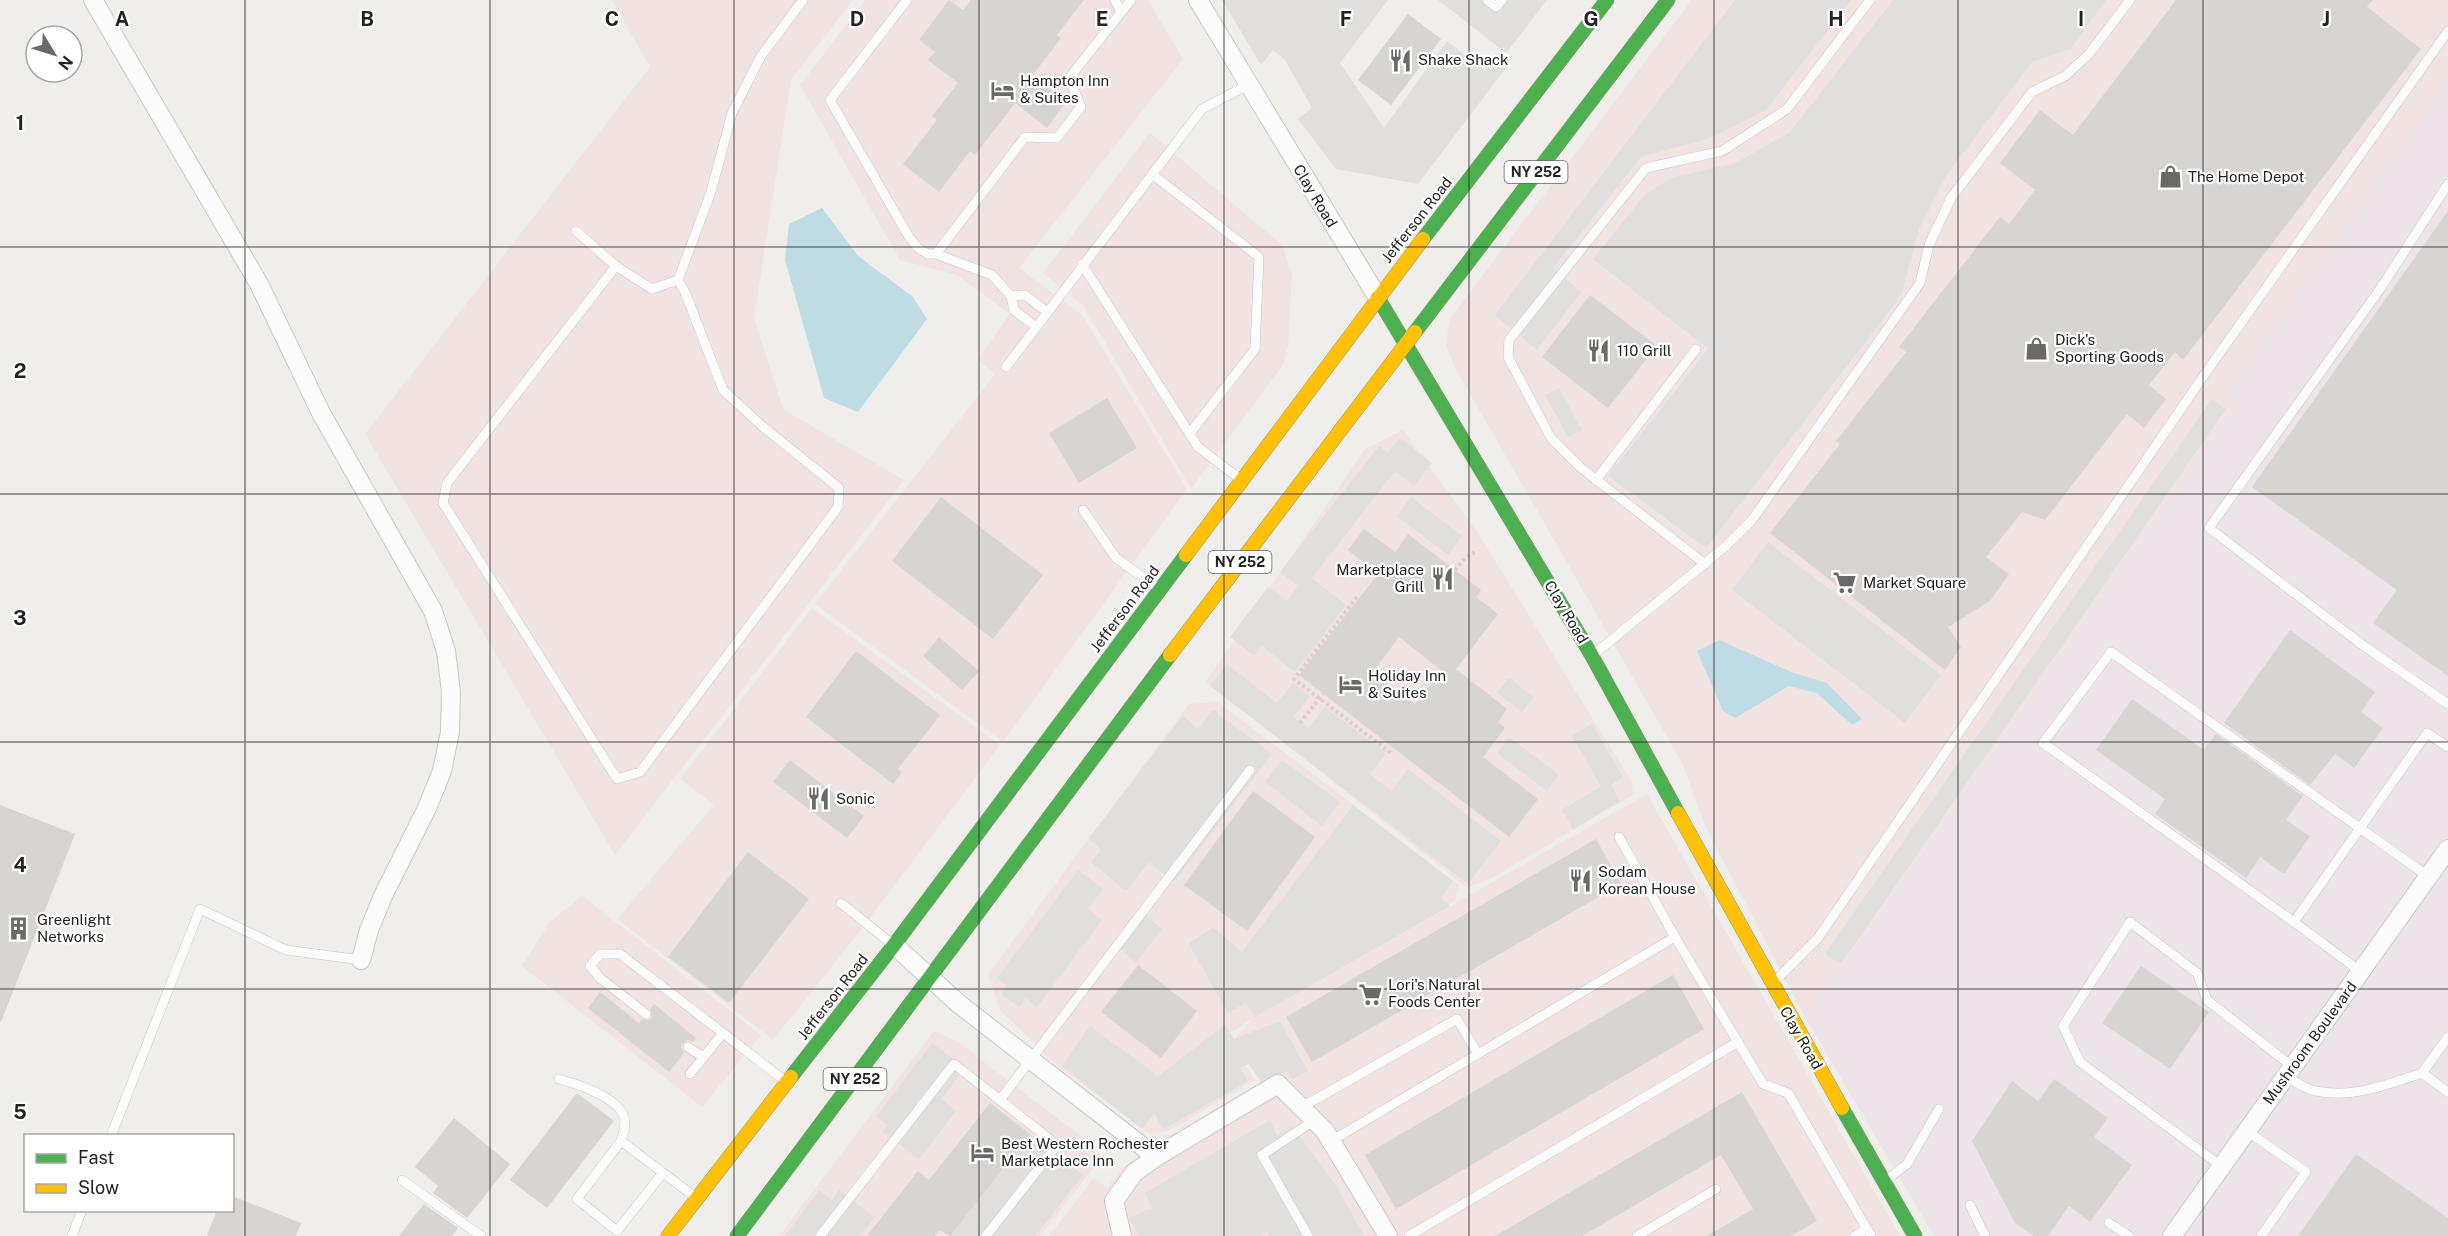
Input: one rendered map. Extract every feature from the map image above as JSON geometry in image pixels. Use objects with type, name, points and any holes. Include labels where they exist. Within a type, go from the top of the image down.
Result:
[{"type":"main road","name":"Jefferson Road","points":[[668,1236],[894,945],[1378,298],[1607,0]]},
{"type":"main road","name":"NY 252","points":[[737,1236],[1068,790],[1404,344],[1668,0]]},
{"type":"main road","name":"Clay Road","points":[[1378,298],[1592,656],[1771,984],[1915,1236]]},
{"type":"street","points":[[93,0],[258,284],[321,413],[433,611],[446,651],[451,692],[450,732],[442,771],[427,808],[383,896],[369,930],[361,960]]},
{"type":"street","name":"Clay Road","points":[[1198,0],[1378,298]]},
{"type":"street","name":"Mushroom Boulevard","points":[[2177,1234],[2221,1166],[2448,849]]},
{"type":"street","points":[[894,945],[959,1004],[1156,1157]]},
{"type":"street","points":[[1122,1236],[1114,1201],[1134,1173],[1156,1157],[1278,1084],[1315,1120],[1331,1141],[1388,1236]]},
{"type":"lane","points":[[678,280],[711,192],[732,113],[761,56],[803,0]]},
{"type":"lane","points":[[907,0],[830,100],[918,249],[992,275],[1011,296],[1014,310],[1036,327]]},
{"type":"lane","points":[[1115,0],[1121,12]]},
{"type":"lane","points":[[936,254],[1025,137],[1057,138],[1081,107],[1069,78],[1131,0]]},
{"type":"lane","points":[[1488,0],[1496,7],[1502,0]]},
{"type":"lane","points":[[1705,564],[1580,467],[1551,438],[1509,357],[1509,340],[1646,168],[1722,151],[1787,109],[1870,0]]},
{"type":"lane","points":[[1592,656],[1705,564],[1752,520],[1920,283],[1929,244],[1951,198],[2032,92],[2065,76],[2089,54],[2130,0]]},
{"type":"lane","points":[[1771,984],[1818,938],[2207,371],[2448,31]]},
{"type":"lane","points":[[1006,367],[1202,109],[1248,85]]},
{"type":"lane","points":[[1152,174],[1259,257],[1255,349],[1190,433]]},
{"type":"lane","points":[[2448,184],[2380,289],[2209,528],[2364,646],[2448,704]]},
{"type":"lane","points":[[576,231],[616,266],[652,289],[678,280]]},
{"type":"lane","points":[[1082,264],[1198,447],[1242,480]]},
{"type":"lane","points":[[616,266],[447,483],[443,503],[617,779],[640,772],[838,507],[839,488],[762,426],[723,390],[685,292],[678,280]]},
{"type":"lane","points":[[1011,296],[1025,295],[1047,312]]},
{"type":"lane","points":[[1596,480],[1696,349]]},
{"type":"lane","points":[[1083,510],[1116,558],[1160,589]]},
{"type":"lane","points":[[2361,972],[2043,743],[2111,652],[2429,877]]},
{"type":"lane","points":[[2294,922],[2427,733],[2448,747]]},
{"type":"lane","points":[[1000,1100],[1250,770]]},
{"type":"lane","points":[[1619,837],[1675,937],[1763,1084],[1788,1093],[1869,1233],[1855,1236]]},
{"type":"lane","points":[[841,903],[894,945]]},
{"type":"lane","points":[[112,1134],[200,909],[286,950],[361,960]]},
{"type":"lane","points":[[2221,1166],[2080,1062],[2063,1026],[2130,922],[2197,973],[2207,1000],[2314,1091],[2337,1094],[2372,1089],[2422,1073],[2448,1037]]},
{"type":"lane","points":[[1331,1141],[1675,937]]},
{"type":"lane","points":[[646,1014],[600,978],[590,966],[600,954],[620,954],[787,1083]]},
{"type":"lane","points":[[1302,1107],[1457,1018],[1478,1054]]},
{"type":"lane","points":[[690,1074],[723,1033]]},
{"type":"lane","points":[[1409,1236],[1738,1042]]},
{"type":"lane","points":[[688,1047],[704,1057]]},
{"type":"lane","points":[[820,1236],[954,1064],[1057,1145],[986,1236]]},
{"type":"lane","points":[[2422,1073],[2448,1092]]},
{"type":"lane","points":[[559,1079],[585,1085],[611,1102],[624,1114],[626,1124],[621,1141],[578,1199],[617,1231],[662,1173]]},
{"type":"lane","points":[[1884,1182],[1907,1164],[1940,1109]]},
{"type":"lane","points":[[1308,1236],[1262,1155],[1315,1120]]},
{"type":"lane","points":[[2247,1131],[2306,1172],[2260,1236]]},
{"type":"lane","points":[[621,1141],[697,1199]]},
{"type":"lane","points":[[402,1180],[481,1236]]},
{"type":"lane","points":[[1637,1236],[1716,1189]]},
{"type":"lane","points":[[1970,1205],[1985,1236]]},
{"type":"lane","points":[[72,1236],[81,1212]]},
{"type":"lane","points":[[2109,1223],[2129,1236]]},
{"type":"path","points":[[1455,570],[1465,558],[1475,552]]},
{"type":"path","points":[[1357,597],[1294,679],[1321,696],[1391,753]]},
{"type":"path","points":[[1300,723],[1321,696]]},
{"type":"shaded area","points":[[612,0],[853,0],[791,80],[754,318],[783,409],[904,480],[615,855],[365,434],[650,67]]},
{"type":"shaded area","points":[[865,0],[1148,0],[1183,59],[1019,268],[1083,316],[1187,489],[1003,742],[815,604],[995,374],[977,360],[1010,314],[957,275],[900,260],[800,85]]},
{"type":"shaded area","points":[[1222,0],[1388,0],[1340,63],[1384,128],[1447,41],[1484,70],[1496,55],[1509,64],[1418,184],[1336,169],[1298,119],[1312,108],[1285,60],[1273,50],[1261,65]]},
{"type":"shaded area","points":[[1438,0],[1547,0],[1506,53]]},
{"type":"shaded area","name":"Market Square","points":[[1692,0],[2448,0],[2448,81],[2227,395],[2237,404],[1805,1017],[1706,828],[1682,763],[1454,366],[1446,345],[1449,321]]},
{"type":"shaded area","points":[[1735,0],[1851,0],[1766,110],[1707,139],[1641,157],[1553,268],[1581,292],[1537,350],[1495,315]]},
{"type":"shaded area","points":[[1893,0],[2106,0],[2070,49],[2032,62],[1945,177],[1919,229],[1901,296],[1706,548],[1608,476],[1708,349],[1593,259],[1643,197],[1670,178],[1736,163],[1790,132]]},
{"type":"shaded area","points":[[2448,81],[2448,1236],[1934,1236],[1805,1017],[2237,404],[2226,396]]},
{"type":"shaded area","points":[[1150,133],[1282,245],[1292,275],[1288,347],[1283,365],[1191,489],[1083,305],[1043,273]]},
{"type":"shaded area","points":[[1559,388],[1582,430],[1568,437],[1545,395]]},
{"type":"shaded area","points":[[2212,399],[2226,409],[1841,964],[1825,954]]},
{"type":"shaded area","points":[[1403,430],[1478,533],[1632,782],[1633,795],[1490,879],[1467,888],[1206,681],[1365,449]]},
{"type":"shaded area","points":[[1400,438],[1432,463],[1414,486],[1395,471],[1312,578],[1346,605],[1295,672],[1262,646],[1254,656],[1230,637],[1268,587],[1287,601],[1298,586],[1280,572],[1379,446],[1388,453]]},
{"type":"shaded area","points":[[1411,497],[1462,536],[1448,555],[1397,516]]},
{"type":"shaded area","points":[[1768,542],[1941,675],[1905,723],[1732,590]]},
{"type":"shaded area","points":[[812,608],[1000,745],[853,940],[773,1040],[617,919],[714,805],[680,779]]},
{"type":"shaded area","points":[[1227,664],[1277,703],[1293,683],[1310,696],[1294,717],[1309,728],[1325,707],[1386,753],[1370,774],[1391,791],[1408,769],[1501,841],[1468,884],[1210,686]]},
{"type":"shaded area","points":[[1509,678],[1534,697],[1522,712],[1497,693]]},
{"type":"shaded area","points":[[1218,702],[1459,885],[1455,901],[1338,970],[1647,794],[1900,1236],[1049,1236],[1094,1178],[1107,1188],[1121,1169],[1171,1134],[1261,1082],[1234,1039],[1252,1019],[1227,1035],[1255,1080],[1169,1131],[1150,1134],[1058,1066],[1000,1010],[988,974],[1189,704]]},
{"type":"shaded area","points":[[1213,710],[1272,754],[1174,882],[1149,862],[1126,891],[1091,862],[1101,850],[1089,838],[1183,716],[1198,729]]},
{"type":"shaded area","points":[[1592,724],[1623,777],[1611,785],[1620,801],[1573,829],[1562,810],[1601,786],[1572,736]]},
{"type":"shaded area","points":[[1509,737],[1559,775],[1547,791],[1497,753]]},
{"type":"shaded area","points":[[1282,760],[1340,802],[1322,826],[1265,782]]},
{"type":"shaded area","points":[[1353,805],[1453,881],[1441,898],[1450,906],[1255,1017],[1246,1003],[1228,1013],[1189,944],[1213,927],[1242,952]]},
{"type":"shaded area","points":[[1078,870],[1103,889],[1088,909],[1102,920],[1037,1007],[1026,998],[1019,1007],[1001,994],[1007,986],[997,978]]},
{"type":"shaded area","points":[[582,896],[761,1035],[702,1107],[522,966],[549,923]]},
{"type":"shaded area","points":[[1142,912],[1162,929],[1136,962],[1116,946]]},
{"type":"shaded area","points":[[1280,1021],[1308,1071],[1293,1079],[1287,1071],[1261,1082],[1249,1064],[1240,1068],[1248,1081],[1164,1129],[1154,1114],[1142,1129],[1062,1066],[1090,1026],[1158,1076],[1225,1025],[1234,1039]]},
{"type":"shaded area","points":[[934,1031],[958,1042],[1087,1141],[1100,1160],[1040,1236],[779,1236]]},
{"type":"shaded area","points":[[932,1043],[965,1068],[941,1099],[956,1111],[919,1159],[883,1132],[888,1125],[876,1117]]},
{"type":"shaded area","points":[[1270,1120],[1277,1136],[1292,1126],[1336,1185],[1364,1236],[1269,1236],[1267,1232],[1260,1236],[1139,1236],[1129,1218],[1152,1208],[1145,1193]]},
{"type":"shaded area","points":[[1030,1134],[1083,1175],[1035,1236],[950,1236]]},
{"type":"shaded area","points":[[819,1190],[832,1200],[839,1190],[875,1217],[860,1236],[785,1236]]},
{"type":"water","points":[[822,208],[858,256],[913,297],[927,319],[858,412],[824,398],[785,260],[789,224]]},
{"type":"water","points":[[1719,640],[1791,672],[1827,683],[1862,719],[1852,725],[1817,693],[1789,686],[1735,718],[1723,711],[1697,651]]},
{"type":"building","name":"Hampton Inn & Suites","points":[[949,0],[963,10],[971,0],[1084,0],[1057,35],[1061,38],[1032,76],[1066,102],[1047,128],[1015,103],[975,155],[970,151],[939,192],[903,164],[937,120],[932,116],[958,83],[928,60],[935,52],[919,40]]},
{"type":"building","points":[[2176,0],[2373,0],[2367,7],[2421,49],[2183,360],[2175,352],[2149,385],[2166,399],[2144,428],[2127,414],[2045,520],[2022,512],[1986,557],[2009,574],[1990,601],[1948,627],[1961,647],[1945,670],[1770,533],[1840,444],[1836,441],[1906,352],[1899,347],[2000,217],[2009,224],[2035,190],[2000,163],[2040,110],[2073,135]]},
{"type":"building","name":"Shake Shack","points":[[1408,14],[1441,39],[1391,105],[1358,80]]},
{"type":"building","points":[[2448,211],[2448,676],[2373,623],[2397,590],[2252,487]]},
{"type":"building","name":"110 Grill","points":[[1590,295],[1657,346],[1608,408],[1542,357]]},
{"type":"building","points":[[1107,398],[1137,448],[1079,483],[1049,433]]},
{"type":"building","points":[[941,497],[1043,575],[993,639],[892,561]]},
{"type":"building","name":"Holiday Inn & Suites","points":[[1364,529],[1395,552],[1408,534],[1481,590],[1476,597],[1498,614],[1456,669],[1507,709],[1498,722],[1505,728],[1483,757],[1538,799],[1509,837],[1299,675],[1378,574],[1348,550]],"holes":[[[1399,637],[1441,670],[1415,704],[1373,672]]]},
{"type":"building","points":[[2290,630],[2375,692],[2361,712],[2383,728],[2354,768],[2335,754],[2310,785],[2224,723]]},
{"type":"building","points":[[939,637],[979,671],[962,690],[923,656]]},
{"type":"building","points":[[856,651],[940,715],[898,769],[902,772],[893,784],[806,717]]},
{"type":"building","points":[[2132,699],[2204,750],[2216,734],[2303,796],[2286,820],[2310,836],[2284,874],[2260,857],[2246,878],[2155,814],[2165,799],[2096,750]]},
{"type":"building","name":"Sonic","points":[[790,760],[864,816],[847,838],[773,782]]},
{"type":"building","points":[[1253,791],[1315,837],[1247,931],[1184,885]]},
{"type":"building","name":"Greenlight Networks","points":[[0,805],[75,834],[1,1022],[0,1021]]},
{"type":"building","points":[[1596,839],[1621,884],[1312,1062],[1286,1017]]},
{"type":"building","points":[[748,852],[809,899],[729,1003],[668,957]]},
{"type":"building","points":[[1138,965],[1197,1011],[1161,1058],[1101,1012]]},
{"type":"building","points":[[2141,966],[2209,1012],[2170,1069],[2102,1023]]},
{"type":"building","points":[[1673,975],[1704,1029],[1396,1209],[1365,1155]]},
{"type":"building","points":[[600,992],[639,1023],[642,1019],[652,1018],[650,1009],[654,1004],[696,1038],[693,1042],[688,1040],[683,1043],[681,1047],[684,1053],[669,1072],[588,1008]]},
{"type":"building","points":[[2054,1079],[2108,1118],[2094,1137],[2132,1165],[2090,1222],[2069,1206],[2048,1236],[2034,1236],[2015,1223],[1972,1141],[2012,1081],[2038,1101]]},
{"type":"building","points":[[1742,1092],[1817,1221],[1791,1236],[1707,1236],[1753,1209],[1721,1155],[1582,1236],[1495,1236]]},
{"type":"building","points":[[577,1093],[614,1121],[547,1208],[510,1180]]},
{"type":"building","name":"Best Western Rochester Marketplace Inn","points":[[990,1103],[1030,1134],[950,1236],[940,1230],[935,1236],[867,1236],[918,1171],[929,1180]]},
{"type":"building","points":[[454,1118],[510,1164],[467,1218],[433,1193],[438,1186],[415,1167]]},
{"type":"building","points":[[2356,1154],[2448,1218],[2448,1236],[2298,1236]]},
{"type":"building","points":[[234,1197],[301,1223],[296,1236],[207,1236],[216,1212],[234,1212]]},
{"type":"building","points":[[424,1204],[458,1228],[452,1236],[399,1236]]},
{"type":"traffic: fast","points":[[1423,239],[1607,0]]},
{"type":"traffic: fast","points":[[1415,332],[1668,0]]},
{"type":"traffic: fast","points":[[1378,298],[1592,656],[1678,813]]},
{"type":"traffic: fast","points":[[791,1077],[894,945],[1186,555]]},
{"type":"traffic: fast","points":[[737,1236],[1170,655]]},
{"type":"traffic: fast","points":[[1842,1108],[1915,1236]]},
{"type":"traffic: slow","points":[[1186,555],[1423,239]]},
{"type":"traffic: slow","points":[[1170,655],[1415,332]]},
{"type":"traffic: slow","points":[[1678,813],[1842,1108]]},
{"type":"traffic: slow","points":[[668,1236],[791,1077]]},
{"type":"place","name":"Shake Shack","points":[[1400,60]]},
{"type":"place","name":"Hampton Inn & Suites","points":[[1002,90]]},
{"type":"place","name":"The Home Depot","points":[[2170,177]]},
{"type":"place","name":"Dick's Sporting Goods","points":[[2037,349]]},
{"type":"place","name":"110 Grill","points":[[1599,351]]},
{"type":"place","name":"Marketplace Grill","points":[[1442,579]]},
{"type":"place","name":"Market Square","points":[[1845,583]]},
{"type":"place","name":"Holiday Inn & Suites","points":[[1350,685]]},
{"type":"place","name":"Sonic","points":[[818,799]]},
{"type":"place","name":"Sodam Korean House","points":[[1580,881]]},
{"type":"place","name":"Greenlight Networks","points":[[19,929]]},
{"type":"place","name":"Lori's Natural Foods Center","points":[[1370,994]]},
{"type":"place","name":"Best Western Rochester Marketplace Inn","points":[[983,1153]]}]
